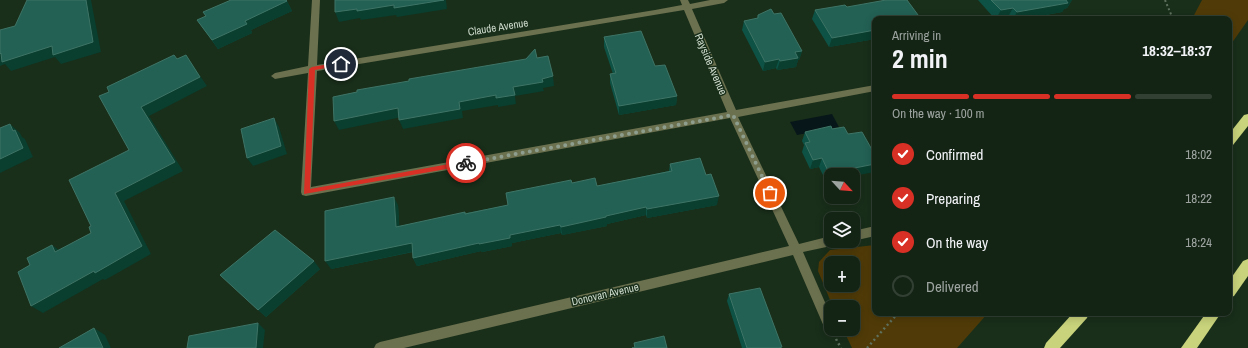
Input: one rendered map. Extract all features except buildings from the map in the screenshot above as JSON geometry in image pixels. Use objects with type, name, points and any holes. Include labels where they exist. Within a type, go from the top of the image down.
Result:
[{"type":"highway","points":[[1232,138],[1248,118]]},
{"type":"highway","points":[[1232,288],[1248,265]]},
{"type":"highway","points":[[1051,348],[1079,316]]},
{"type":"highway","points":[[1188,348],[1212,316]]},
{"type":"street","points":[[316,0],[306,192],[872,89]]},
{"type":"street","name":"Claude Avenue","points":[[274,76],[685,4],[724,0]]},
{"type":"street","name":"Rayside Avenue","points":[[685,4],[733,115],[796,249],[824,313]]},
{"type":"street","points":[[860,234],[872,232]]},
{"type":"street","name":"Donovan Avenue","points":[[380,348],[824,243]]},
{"type":"path","points":[[1165,0],[1172,16]]},
{"type":"path","points":[[867,348],[895,316]]},
{"type":"shaded area","points":[[1202,0],[1248,0],[1248,20],[1232,43],[1232,16],[1194,16]]},
{"type":"shaded area","points":[[832,114],[839,127],[797,135],[790,122]]},
{"type":"shaded area","points":[[872,245],[872,316],[985,316],[957,348],[852,348],[846,336],[860,336],[860,300],[830,300],[827,292],[860,292],[860,256],[824,256],[830,250],[860,248],[860,247]]},
{"type":"shaded area","points":[[824,257],[824,285],[818,271],[819,262]]},
{"type":"way so far","points":[[466,163],[733,115],[770,193]]},
{"type":"route","points":[[341,64],[312,69],[306,192],[466,163]]}]
